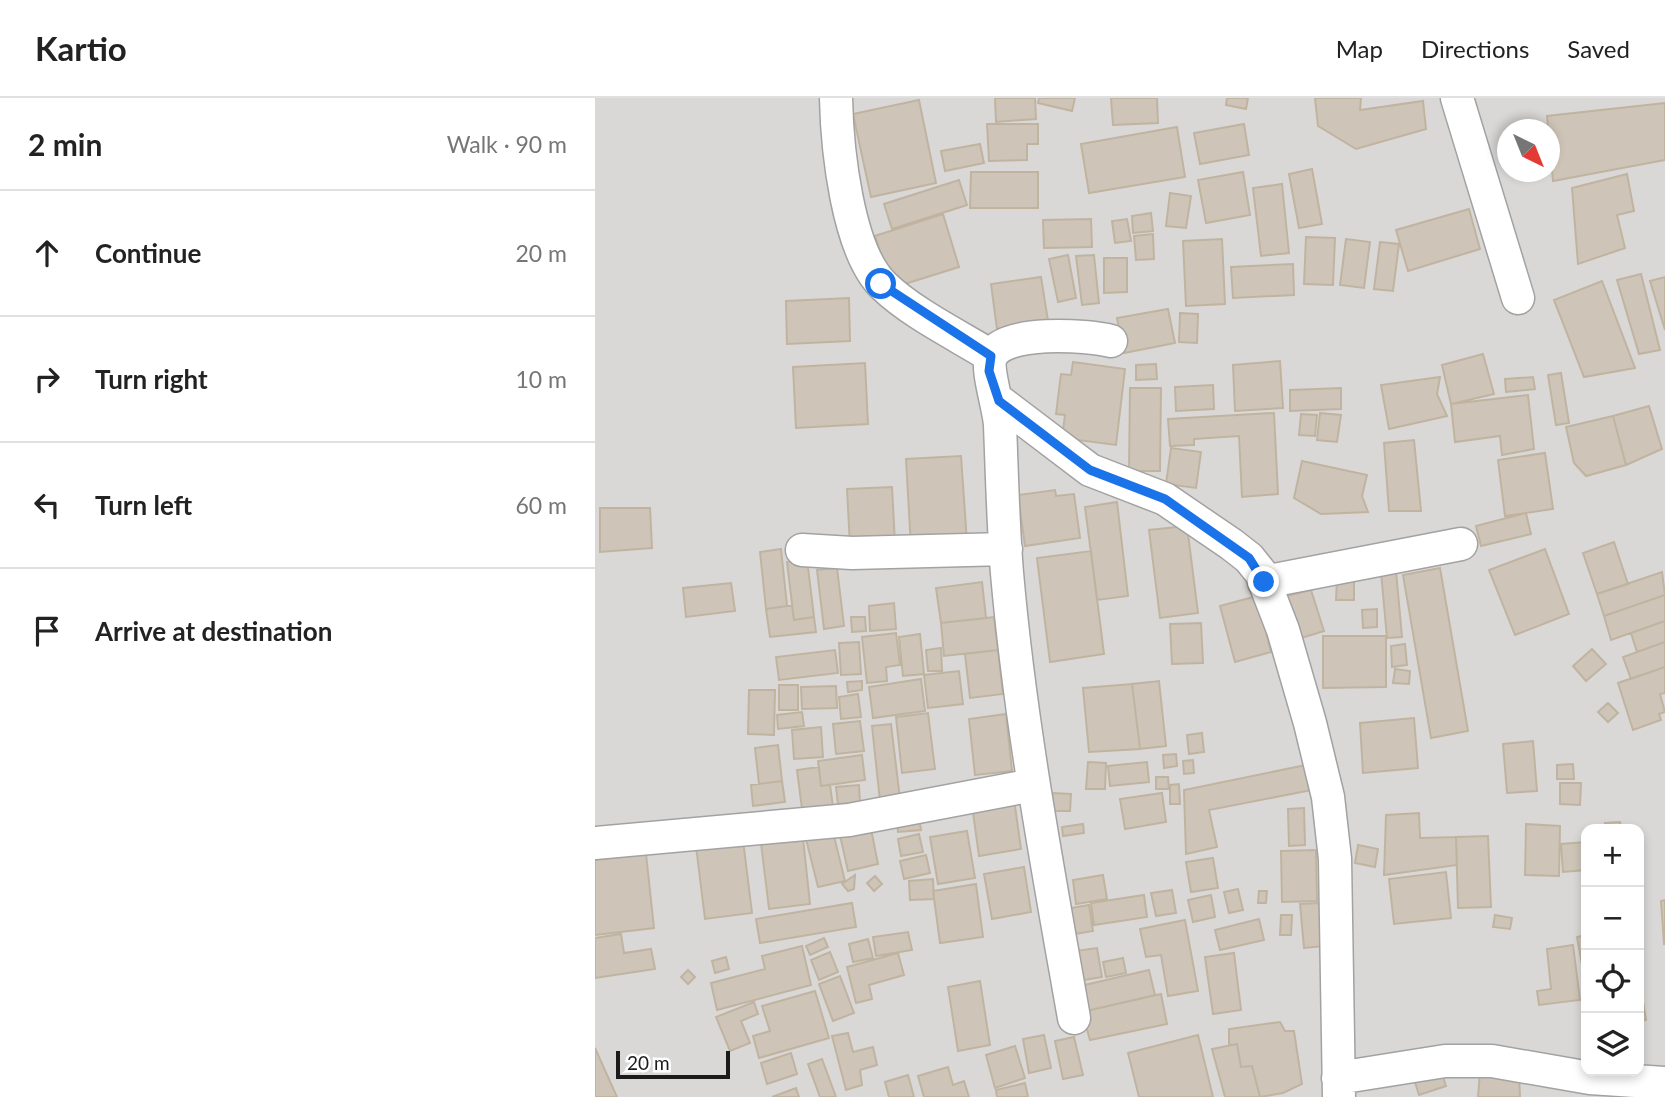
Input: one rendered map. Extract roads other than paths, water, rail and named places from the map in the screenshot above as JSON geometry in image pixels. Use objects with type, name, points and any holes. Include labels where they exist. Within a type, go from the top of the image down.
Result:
[{"type":"street","points":[[836,98],[840,169],[866,261],[881,284],[900,299],[991,356]]},
{"type":"street","points":[[1457,98],[1518,298]]},
{"type":"street","points":[[1074,1018],[1033,785],[1006,549],[999,401],[989,371],[991,356],[999,348],[1011,343],[1064,334],[1111,341]]},
{"type":"street","points":[[999,401],[1090,470],[1165,499],[1198,521],[1249,558],[1264,582],[1283,630],[1328,797],[1335,859],[1339,1087],[1445,1061],[1492,1061],[1590,1078],[1665,1083]]},
{"type":"street","points":[[1264,582],[1461,544]]},
{"type":"street","points":[[801,550],[852,554],[1006,549]]},
{"type":"street","points":[[595,843],[849,820],[1033,785]]}]
